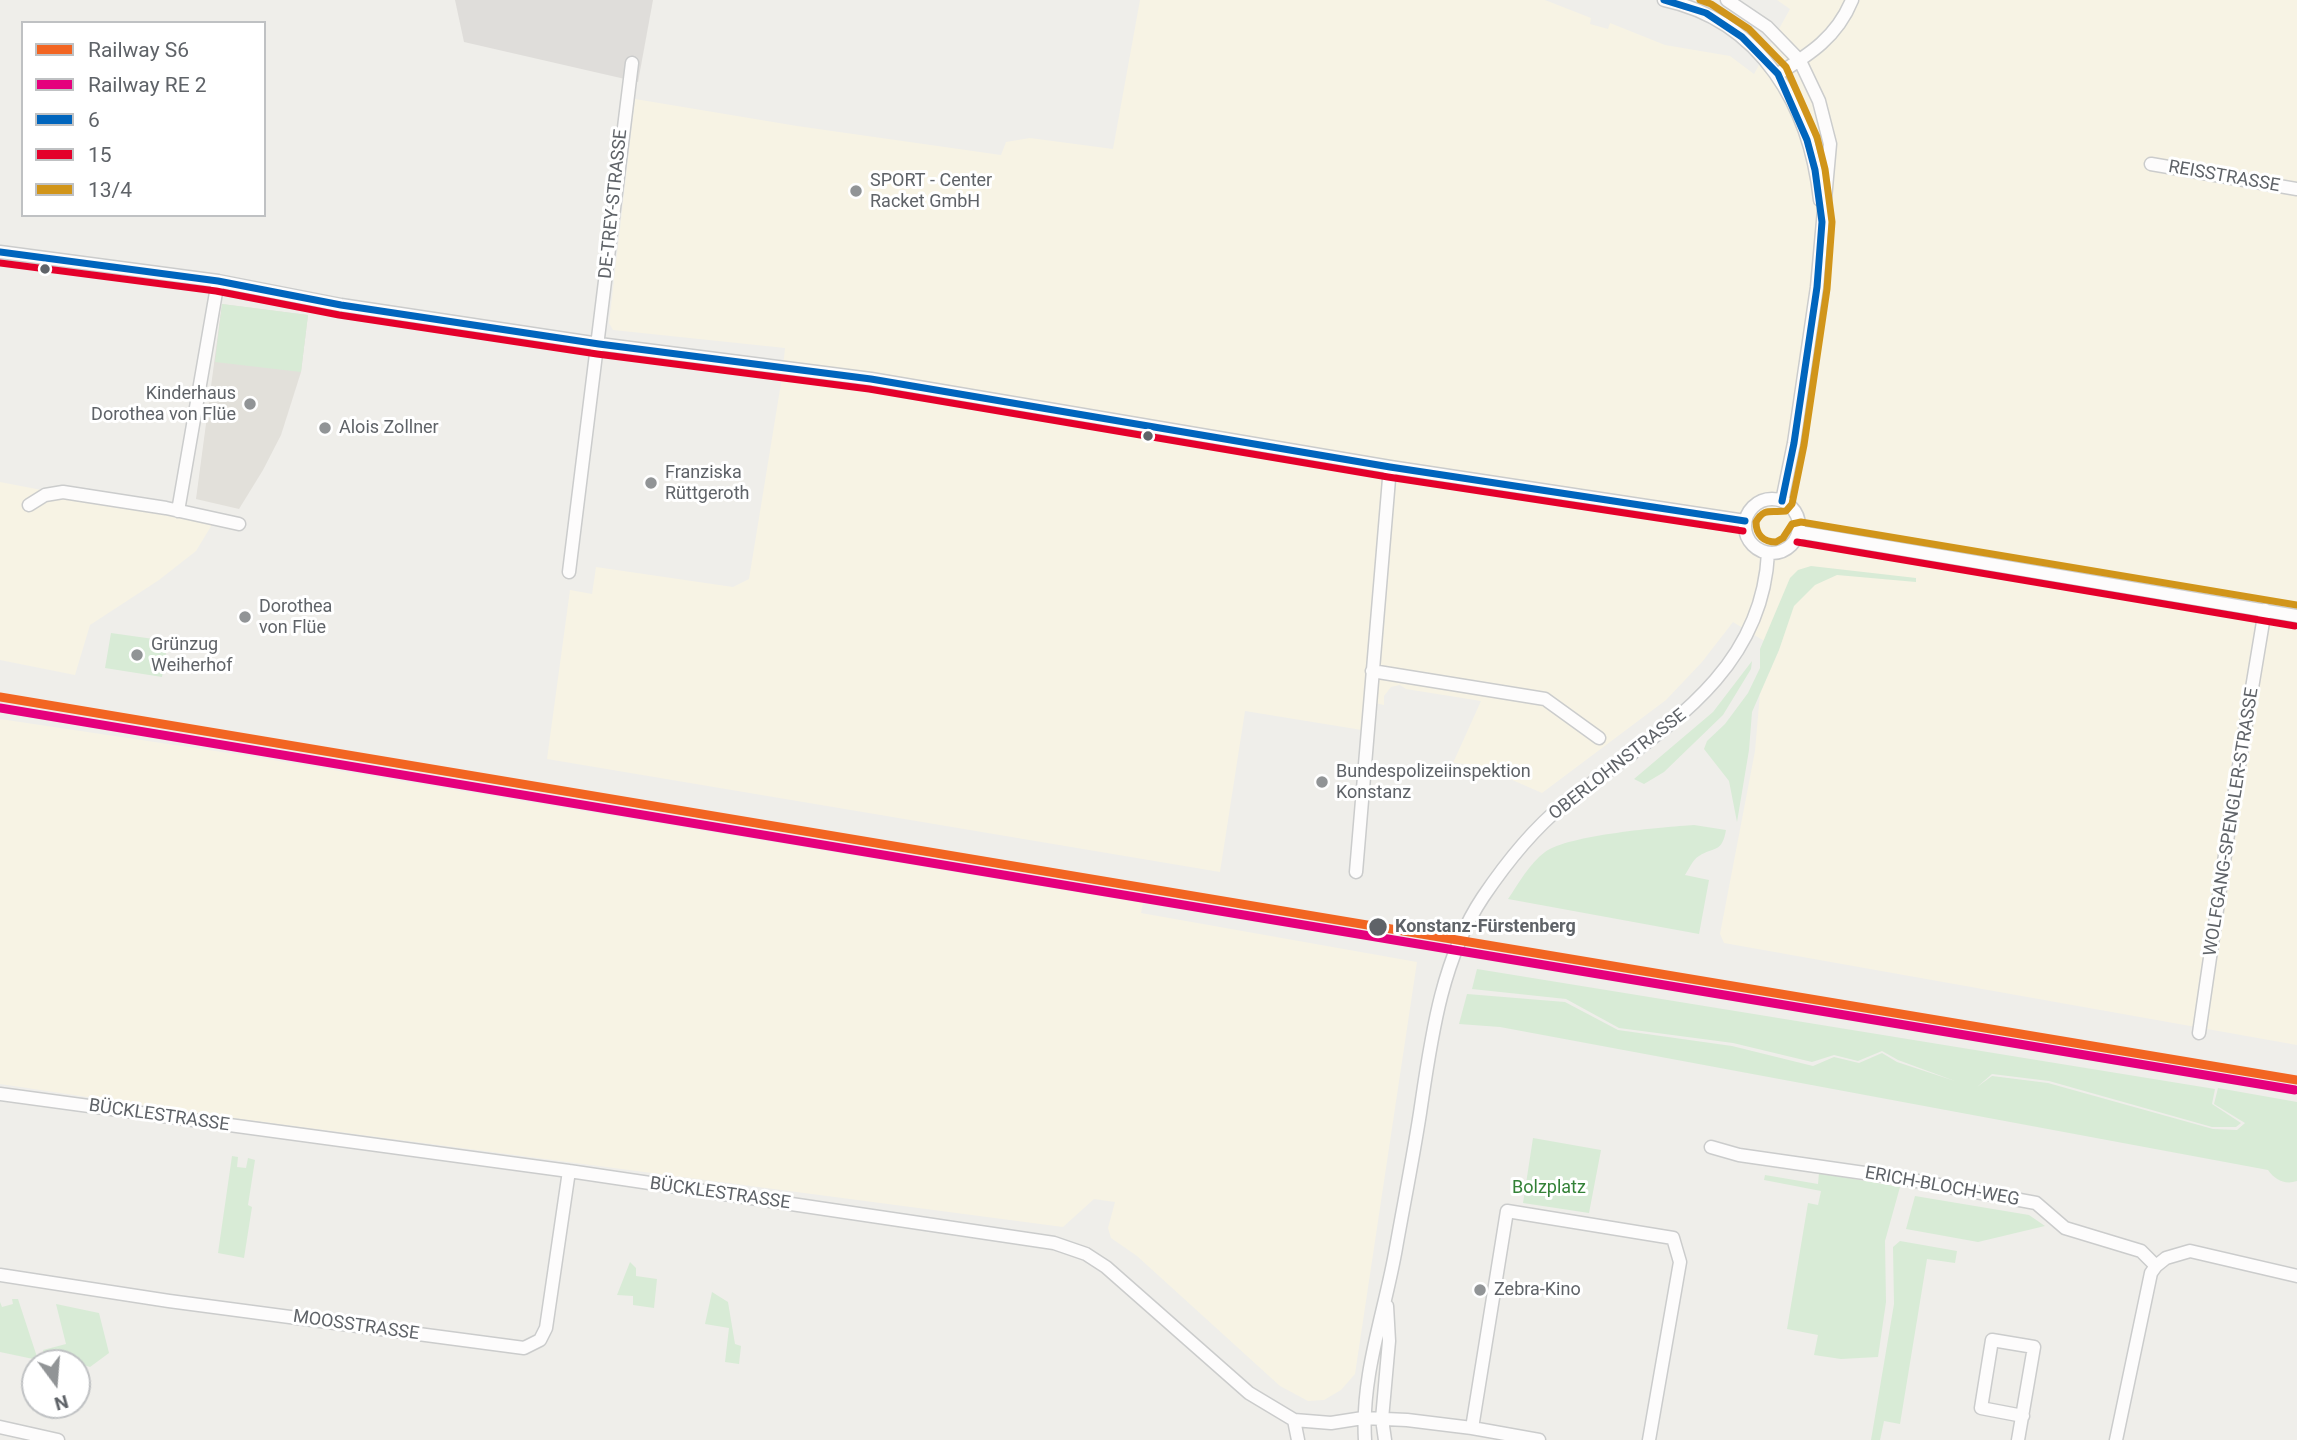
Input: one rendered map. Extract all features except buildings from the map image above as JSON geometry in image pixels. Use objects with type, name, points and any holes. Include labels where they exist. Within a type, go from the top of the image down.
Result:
[{"type":"street","points":[[1664,0],[1706,13],[1742,37],[1778,74],[1807,140],[1819,189],[1822,222]]},
{"type":"street","points":[[1727,0],[1767,27],[1800,61],[1819,101],[1830,144],[1817,287],[1782,501]]},
{"type":"street","points":[[1778,74],[1800,61],[1831,36],[1852,0]]},
{"type":"street","name":"DE-TREY-STRASSE","points":[[569,572],[632,64]]},
{"type":"street","name":"REISSTRASSE","points":[[2151,164],[2297,189]]},
{"type":"street","points":[[0,251],[218,281],[341,305],[599,344],[871,379],[1390,467],[1745,521]]},
{"type":"street","points":[[178,511],[218,281]]},
{"type":"street","points":[[1356,872],[1390,467]]},
{"type":"street","points":[[29,505],[45,495],[64,492],[239,524]]},
{"type":"street","points":[[1767,499],[1782,501],[1794,510],[1799,525],[1798,532],[1787,549],[1768,553],[1750,542],[1745,521],[1748,513],[1759,502],[1767,499]]},
{"type":"street","points":[[1798,532],[2297,615]]},
{"type":"street","name":"OBERLOHNSTRASSE","points":[[1365,1440],[1363,1418],[1376,1328],[1386,1299],[1431,1040],[1443,986],[1465,928],[1476,908],[1524,842],[1562,806],[1688,711],[1733,656],[1750,629],[1761,601],[1768,569],[1768,553]]},
{"type":"street","name":"WOLFGANG-SPENGLER-STRASSE","points":[[2199,1033],[2231,814],[2265,610]]},
{"type":"street","points":[[1372,671],[1545,699],[1599,738]]},
{"type":"street","name":"BÜCKLESTRASSE","points":[[0,1094],[569,1171],[1054,1243],[1086,1254],[1128,1285],[1250,1393],[1294,1420],[1331,1423],[1363,1418],[1382,1419],[1472,1428],[1539,1440]]},
{"type":"street","name":"ERICH-BLOCH-WEG","points":[[1711,1147],[1739,1155],[1906,1179],[2036,1203],[2065,1228],[2141,1251],[2156,1266]]},
{"type":"street","name":"MOOSSTRASSE","points":[[0,1275],[169,1301],[524,1348],[540,1340],[546,1328],[569,1171]]},
{"type":"street","points":[[1472,1428],[1507,1211],[1673,1238],[1680,1262],[1648,1440]]},
{"type":"street","points":[[2116,1440],[2151,1273],[2156,1266],[2166,1258],[2190,1251],[2297,1276]]},
{"type":"street","name":"OBERLOHNSTRASSE","points":[[1385,1440],[1382,1419],[1389,1341],[1386,1299]]},
{"type":"street","points":[[2018,1440],[2034,1347],[1992,1340],[1981,1408],[2022,1416]]},
{"type":"street","points":[[1294,1420],[1298,1440]]},
{"type":"street","points":[[0,1427],[58,1440]]},
{"type":"shaded area","points":[[455,0],[653,0],[638,82],[464,42]]},
{"type":"shaded area","points":[[1140,0],[1545,0],[1591,18],[1590,24],[1608,29],[1610,23],[1665,45],[1730,56],[1754,74],[1790,9],[1777,0],[2297,0],[2297,1045],[1724,943],[1720,934],[1755,751],[1760,693],[1779,650],[1733,622],[1702,662],[1666,700],[1542,793],[1478,765],[1453,763],[1481,701],[1406,689],[1400,685],[1391,687],[1384,696],[1384,705],[1370,702],[1368,731],[1245,711],[1220,872],[547,759],[570,590],[592,594],[596,567],[733,587],[749,579],[782,377],[785,348],[613,330],[609,323],[635,99],[797,126],[1001,155],[1006,142],[1030,138],[1113,149]]},
{"type":"shaded area","name":"Kinderhaus Dorothea von Flüe","points":[[222,304],[308,315],[301,372],[281,435],[239,509],[196,499]]},
{"type":"shaded area","points":[[0,482],[213,523],[196,551],[159,580],[90,625],[75,675],[0,660]]},
{"type":"shaded area","points":[[0,719],[249,756],[1143,903],[1141,913],[1417,962],[1355,1374],[1341,1390],[1324,1400],[1308,1401],[1280,1386],[1137,1256],[1111,1238],[1108,1228],[1115,1202],[1094,1199],[1063,1227],[195,1113],[0,1084]]},
{"type":"green space","points":[[222,304],[308,315],[301,372],[215,362]]},
{"type":"green space","points":[[1811,566],[1916,578],[1916,582],[1837,575],[1815,585],[1794,606],[1779,650],[1752,712],[1749,750],[1737,822],[1729,781],[1704,749],[1707,741],[1725,724],[1748,693],[1760,668],[1760,649],[1790,578],[1798,570]]},
{"type":"green space","name":"Grünzug Weiherhof","points":[[111,633],[168,641],[162,677],[105,668]]},
{"type":"green space","points":[[1752,661],[1751,669],[1723,715],[1664,772],[1644,784],[1634,779],[1713,712]]},
{"type":"green space","points":[[1694,825],[1726,830],[1720,846],[1697,857],[1685,875],[1709,880],[1699,934],[1508,899],[1534,862],[1557,846],[1616,833]]},
{"type":"green space","points":[[1477,969],[2215,1089],[2212,1104],[2241,1123],[2236,1127],[2212,1127],[2049,1081],[1992,1074],[1977,1087],[1992,1076],[2048,1083],[2213,1129],[2237,1130],[2245,1123],[2214,1104],[2218,1088],[2297,1102],[2297,1181],[2281,1181],[2268,1170],[1500,1027],[1459,1024],[1467,994],[1565,1002],[1618,1030],[1732,1046],[1813,1066],[1834,1057],[1859,1063],[1882,1053],[1897,1062],[1955,1081],[1898,1060],[1882,1051],[1858,1061],[1834,1055],[1812,1062],[1733,1043],[1619,1028],[1566,999],[1472,989]]},
{"type":"green space","name":"Bolzplatz","points":[[1533,1138],[1601,1150],[1589,1213],[1523,1203]]},
{"type":"green space","points":[[232,1156],[238,1157],[237,1167],[246,1168],[248,1158],[255,1160],[248,1205],[252,1207],[244,1258],[218,1253]]},
{"type":"green space","points":[[1819,1173],[1900,1187],[1885,1241],[1886,1302],[1878,1357],[1841,1359],[1814,1355],[1818,1335],[1787,1329],[1808,1203],[1818,1205],[1821,1191],[1764,1180],[1765,1175],[1818,1184]]},
{"type":"green space","points":[[1915,1196],[2029,1215],[2045,1226],[1978,1242],[1906,1229]]},
{"type":"green space","points":[[1900,1241],[1957,1251],[1955,1263],[1927,1259],[1900,1424],[1884,1421],[1880,1440],[1871,1440],[1894,1304],[1893,1247]]},
{"type":"green space","points":[[630,1262],[636,1268],[636,1276],[657,1279],[654,1308],[633,1305],[633,1296],[617,1295]]},
{"type":"green space","points":[[712,1292],[728,1302],[735,1344],[741,1346],[739,1364],[725,1362],[729,1328],[705,1324]]},
{"type":"green space","points":[[12,1299],[18,1299],[34,1349],[21,1349],[21,1356],[0,1352],[0,1302],[2,1307],[13,1304]]},
{"type":"green space","points":[[56,1304],[99,1313],[109,1353],[91,1366],[91,1349],[47,1349],[66,1344]]},
{"type":"rail line","name":"S6","points":[[0,697],[2297,1080]]},
{"type":"transit line","name":"6","points":[[1664,0],[1706,13],[1742,37],[1778,74],[1807,140],[1815,170],[1822,222],[1817,287],[1794,443],[1782,501]]},
{"type":"transit line","name":"13/4","points":[[1700,0],[1711,4],[1749,29],[1786,67],[1817,137],[1825,169],[1832,222],[1827,289],[1804,445],[1792,504],[1786,511],[1768,512],[1759,517],[1756,527],[1762,537],[1776,542],[1783,538],[1792,524],[1801,522],[2297,605]]},
{"type":"transit line","name":"6","points":[[0,252],[218,281],[341,305],[599,344],[871,379],[1390,467],[1745,521]]},
{"type":"transit line","name":"15","points":[[0,263],[216,291],[339,315],[597,354],[869,389],[1388,477],[1743,531]]},
{"type":"transit line","name":"15","points":[[1797,542],[2295,626]]},
{"type":"transit line","points":[[0,708],[2295,1090]]},
{"type":"place","name":"SPORT - Center Racket GmbH","points":[[856,191]]},
{"type":"place","name":"Kinderhaus Dorothea von Flüe","points":[[250,404]]},
{"type":"place","name":"Alois Zollner","points":[[325,428]]},
{"type":"place","name":"Franziska Rüttgeroth","points":[[651,483]]},
{"type":"place","name":"Dorothea von Flüe","points":[[245,617]]},
{"type":"place","name":"Grünzug Weiherhof","points":[[137,655]]},
{"type":"place","name":"Bundespolizeiinspektion Konstanz","points":[[1322,782]]},
{"type":"place","name":"Konstanz-Fürstenberg","points":[[1378,927]]},
{"type":"place","name":"Zebra-Kino","points":[[1480,1290]]}]
